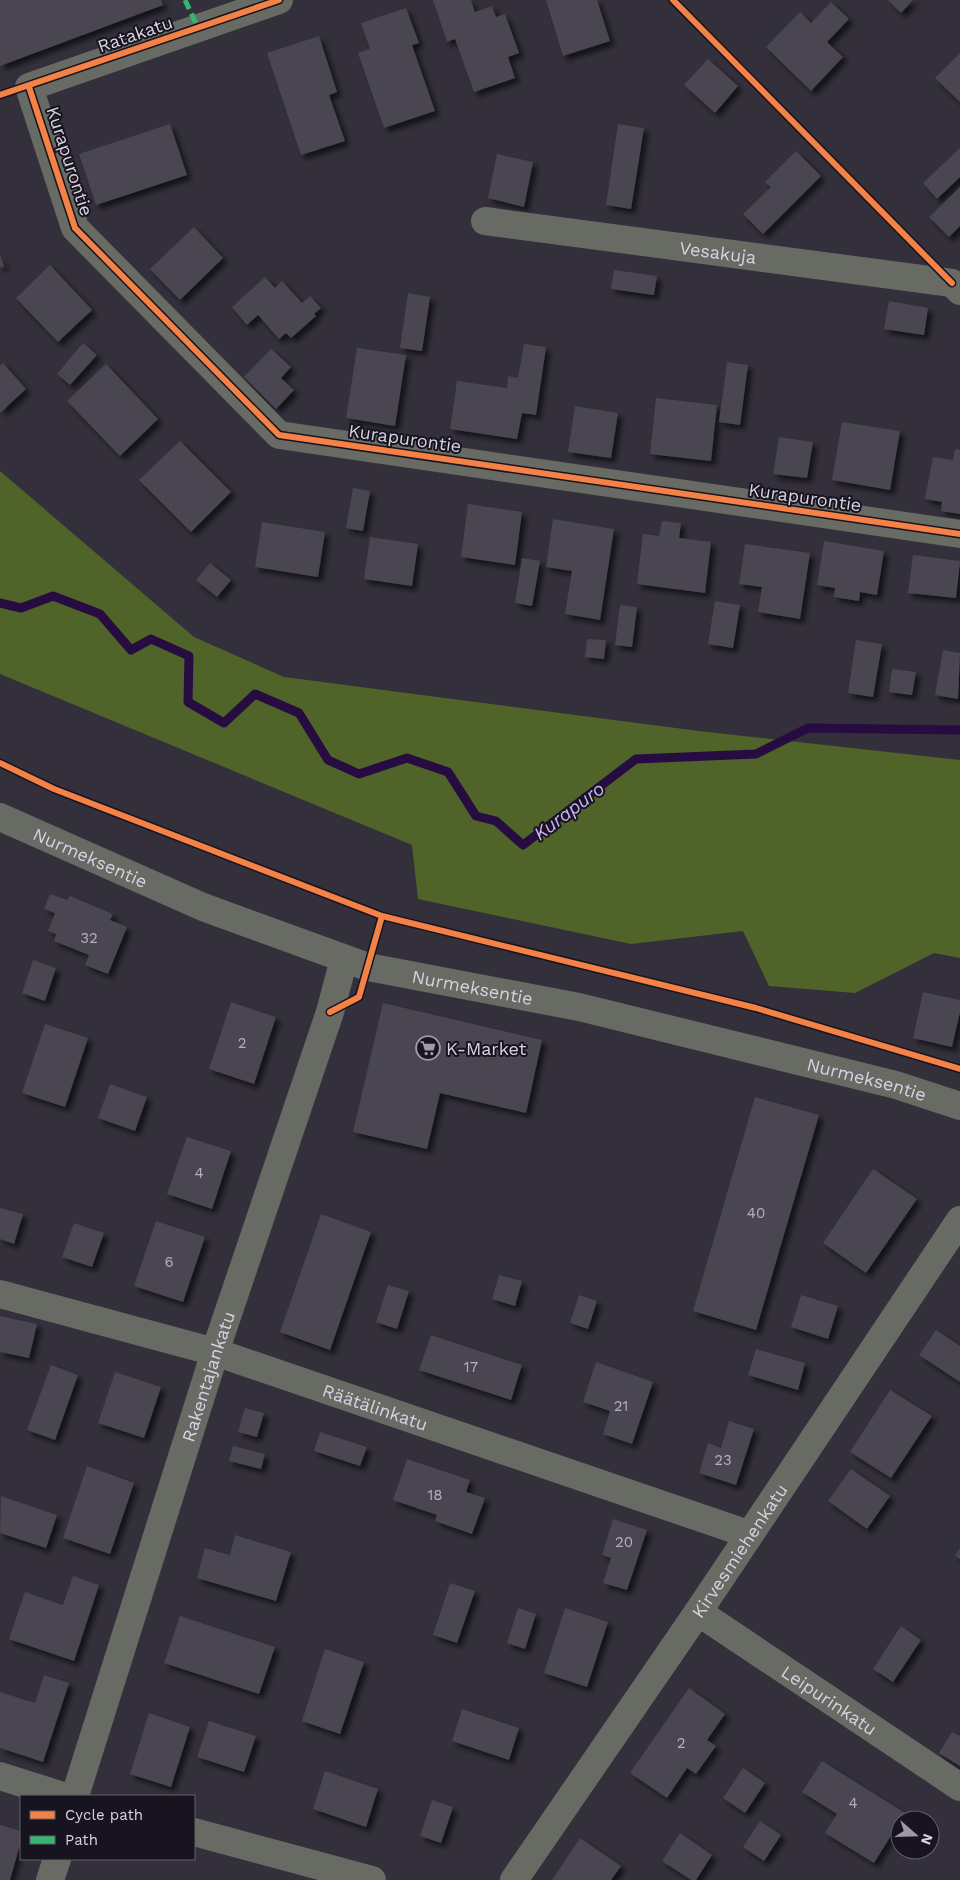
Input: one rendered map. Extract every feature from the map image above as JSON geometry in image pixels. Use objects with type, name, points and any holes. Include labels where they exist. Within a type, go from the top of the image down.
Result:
[{"type":"street","name":"Ratakatu","points":[[29,87],[279,0]]},
{"type":"street","name":"Kurapurontie","points":[[29,87],[75,228],[279,435],[960,534]]},
{"type":"street","name":"Vesakuja","points":[[485,221],[956,287]]},
{"type":"street","name":"Nurmeksentie","points":[[0,817],[203,907],[368,967],[579,1007],[896,1085],[960,1106]]},
{"type":"street","name":"Rakentajankatu","points":[[75,1795],[215,1352],[330,1012],[344,959]]},
{"type":"street","name":"Kirvesmiehenkatu","points":[[514,1880],[698,1612],[748,1534],[960,1220]]},
{"type":"street","name":"Räätälinkatu","points":[[0,1294],[215,1352],[748,1534]]},
{"type":"street","name":"Leipurinkatu","points":[[698,1612],[960,1787]]},
{"type":"street","points":[[0,1776],[60,1795]]},
{"type":"street","points":[[195,1832],[372,1880]]},
{"type":"street","points":[[50,1880],[56,1860]]},
{"type":"green space","points":[[0,471],[194,637],[284,677],[699,731],[960,760],[960,958],[934,953],[855,993],[769,986],[743,931],[631,944],[418,899],[412,845],[0,674]]},
{"type":"building","points":[[0,0],[161,0],[163,5],[0,66]]},
{"type":"building","points":[[433,0],[471,0],[475,12],[492,6],[496,17],[505,14],[519,53],[508,57],[515,78],[474,92],[455,39],[447,42]]},
{"type":"building","points":[[546,0],[597,0],[610,41],[563,56]]},
{"type":"building","points":[[888,0],[913,0],[901,13]]},
{"type":"building","points":[[831,2],[849,19],[827,42],[843,57],[811,91],[766,47],[800,12],[811,23]]},
{"type":"building","points":[[406,8],[419,43],[412,45],[435,111],[384,128],[358,53],[370,49],[361,23]]},
{"type":"building","points":[[319,36],[337,92],[329,95],[345,141],[301,155],[267,53]]},
{"type":"building","points":[[960,53],[960,102],[935,78]]},
{"type":"building","points":[[708,59],[738,86],[715,113],[684,85]]},
{"type":"building","points":[[170,124],[187,175],[96,205],[79,154]]},
{"type":"building","points":[[618,124],[644,128],[631,209],[606,205]]},
{"type":"building","points":[[960,148],[960,177],[937,199],[923,183]]},
{"type":"building","points":[[796,151],[821,176],[763,234],[743,214],[771,187],[765,182]]},
{"type":"building","points":[[497,154],[533,162],[524,207],[488,198]]},
{"type":"building","points":[[960,187],[960,226],[949,237],[929,217]]},
{"type":"building","points":[[194,227],[223,258],[180,300],[150,269]]},
{"type":"building","points":[[0,255],[4,266],[0,268]]},
{"type":"building","points":[[50,265],[92,310],[58,342],[16,298]]},
{"type":"building","points":[[614,270],[657,276],[654,295],[611,289]]},
{"type":"building","points":[[265,277],[275,288],[282,281],[302,303],[310,296],[321,308],[314,314],[316,316],[291,338],[286,333],[279,339],[258,315],[247,325],[232,307]]},
{"type":"building","points":[[408,293],[430,297],[422,351],[400,348]]},
{"type":"building","points":[[889,301],[928,308],[924,335],[884,329]]},
{"type":"building","points":[[83,343],[97,355],[70,385],[57,374]]},
{"type":"building","points":[[524,344],[546,347],[536,415],[522,413],[517,439],[450,429],[457,381],[507,388],[508,376],[518,378]]},
{"type":"building","points":[[357,348],[406,355],[395,426],[346,418]]},
{"type":"building","points":[[271,349],[291,367],[281,378],[294,390],[276,409],[244,377]]},
{"type":"building","points":[[727,362],[748,365],[740,425],[719,422]]},
{"type":"building","points":[[3,363],[26,389],[0,413],[0,366]]},
{"type":"building","points":[[106,364],[158,419],[120,456],[67,401]]},
{"type":"building","points":[[656,398],[717,405],[711,461],[650,454]]},
{"type":"building","points":[[575,406],[618,413],[611,458],[568,452]]},
{"type":"building","points":[[842,422],[900,431],[890,490],[832,480]]},
{"type":"building","points":[[779,437],[813,442],[807,478],[773,474]]},
{"type":"building","points":[[180,441],[231,492],[191,532],[139,480]]},
{"type":"building","points":[[955,449],[960,450],[960,514],[941,511],[942,502],[925,499],[933,457],[953,460]]},
{"type":"building","points":[[353,488],[370,491],[363,531],[346,528]]},
{"type":"building","points":[[468,504],[522,512],[515,565],[461,557]]},
{"type":"building","points":[[553,519],[614,529],[600,620],[565,614],[572,571],[546,567]]},
{"type":"building","points":[[662,521],[681,523],[679,538],[711,542],[705,593],[637,584],[643,534],[659,536]]},
{"type":"building","points":[[262,522],[325,532],[318,577],[255,567]]},
{"type":"building","points":[[370,537],[418,544],[412,586],[364,579]]},
{"type":"building","points":[[824,541],[884,551],[877,595],[860,592],[859,601],[834,597],[835,588],[817,585]]},
{"type":"building","points":[[745,544],[810,553],[800,619],[758,612],[762,587],[739,584]]},
{"type":"building","points":[[913,555],[960,561],[956,598],[908,593]]},
{"type":"building","points":[[522,558],[540,561],[532,606],[515,603]]},
{"type":"building","points":[[210,563],[231,580],[217,597],[196,580]]},
{"type":"building","points":[[715,601],[740,605],[733,648],[708,644]]},
{"type":"building","points":[[620,605],[637,607],[632,647],[615,645]]},
{"type":"building","points":[[587,639],[606,640],[604,659],[585,657]]},
{"type":"building","points":[[856,640],[882,644],[873,697],[848,693]]},
{"type":"building","points":[[943,650],[960,653],[958,699],[935,695]]},
{"type":"building","points":[[892,669],[916,672],[912,695],[889,692]]},
{"type":"building","points":[[50,894],[67,900],[70,896],[113,914],[110,920],[127,927],[108,974],[85,965],[89,955],[54,941],[56,934],[48,931],[55,913],[44,909]]},
{"type":"building","points":[[33,960],[56,968],[45,1001],[22,993]]},
{"type":"building","points":[[923,992],[960,1000],[960,1012],[952,1047],[913,1038]]},
{"type":"building","points":[[231,1002],[276,1017],[254,1084],[209,1069]]},
{"type":"building","points":[[383,1003],[542,1040],[526,1113],[440,1093],[427,1149],[353,1132]]},
{"type":"building","points":[[45,1024],[88,1038],[65,1107],[22,1093]]},
{"type":"building","points":[[110,1084],[147,1097],[135,1131],[98,1118]]},
{"type":"building","points":[[755,1097],[819,1115],[756,1330],[693,1311]]},
{"type":"building","points":[[187,1137],[231,1151],[212,1209],[167,1194]]},
{"type":"building","points":[[873,1169],[917,1199],[866,1273],[823,1243]]},
{"type":"building","points":[[0,1208],[23,1214],[14,1244],[0,1239]]},
{"type":"building","points":[[321,1214],[371,1232],[330,1350],[280,1332]]},
{"type":"building","points":[[156,1221],[205,1237],[183,1302],[134,1286]]},
{"type":"building","points":[[74,1223],[104,1233],[92,1267],[62,1257]]},
{"type":"building","points":[[499,1275],[522,1281],[515,1306],[492,1299]]},
{"type":"building","points":[[388,1285],[409,1291],[397,1329],[376,1322]]},
{"type":"building","points":[[579,1295],[597,1301],[588,1329],[570,1323]]},
{"type":"building","points":[[801,1295],[838,1306],[828,1339],[791,1327]]},
{"type":"building","points":[[0,1316],[37,1324],[29,1358],[0,1352]]},
{"type":"building","points":[[936,1330],[960,1346],[960,1382],[919,1355]]},
{"type":"building","points":[[431,1335],[522,1365],[511,1400],[419,1370]]},
{"type":"building","points":[[756,1349],[805,1363],[798,1390],[748,1375]]},
{"type":"building","points":[[596,1362],[653,1382],[632,1444],[603,1434],[610,1411],[583,1402]]},
{"type":"building","points":[[51,1365],[78,1375],[55,1440],[27,1430]]},
{"type":"building","points":[[115,1372],[161,1387],[144,1438],[98,1423]]},
{"type":"building","points":[[890,1390],[932,1416],[891,1478],[850,1452]]},
{"type":"building","points":[[245,1408],[264,1413],[257,1437],[238,1432]]},
{"type":"building","points":[[729,1421],[754,1429],[736,1485],[699,1473],[708,1443],[721,1448]]},
{"type":"building","points":[[320,1432],[367,1447],[360,1466],[314,1451]]},
{"type":"building","points":[[233,1446],[265,1454],[261,1469],[229,1461]]},
{"type":"building","points":[[407,1459],[470,1480],[466,1492],[485,1498],[472,1534],[435,1521],[437,1515],[393,1500]]},
{"type":"building","points":[[87,1466],[134,1483],[110,1554],[63,1538]]},
{"type":"building","points":[[851,1469],[890,1496],[867,1529],[828,1501]]},
{"type":"building","points":[[1,1496],[57,1515],[46,1548],[0,1533]]},
{"type":"building","points":[[613,1519],[647,1530],[627,1590],[603,1583],[611,1558],[602,1555]]},
{"type":"building","points":[[235,1535],[291,1552],[276,1601],[197,1578],[205,1548],[230,1555]]},
{"type":"building","points":[[960,1548],[960,1559],[955,1556]]},
{"type":"building","points":[[73,1576],[99,1585],[74,1661],[9,1639],[25,1592],[63,1605]]},
{"type":"building","points":[[450,1583],[475,1591],[457,1643],[433,1635]]},
{"type":"building","points":[[518,1608],[536,1614],[525,1649],[507,1643]]},
{"type":"building","points":[[565,1608],[608,1622],[587,1687],[544,1673]]},
{"type":"building","points":[[180,1616],[275,1647],[259,1694],[164,1663]]},
{"type":"building","points":[[901,1626],[921,1640],[893,1682],[873,1669]]},
{"type":"building","points":[[325,1649],[364,1662],[340,1734],[302,1721]]},
{"type":"building","points":[[44,1675],[69,1683],[43,1762],[0,1748],[0,1692],[35,1703]]},
{"type":"building","points":[[689,1688],[725,1714],[707,1740],[716,1746],[696,1774],[687,1768],[667,1798],[630,1773]]},
{"type":"building","points":[[462,1709],[519,1728],[509,1760],[452,1741]]},
{"type":"building","points":[[149,1713],[190,1727],[171,1787],[130,1774]]},
{"type":"building","points":[[209,1721],[256,1736],[244,1772],[197,1757]]},
{"type":"building","points":[[952,1732],[960,1736],[960,1766],[939,1753]]},
{"type":"building","points":[[822,1761],[900,1810],[890,1810],[890,1837],[874,1863],[825,1833],[837,1814],[802,1792]]},
{"type":"building","points":[[743,1768],[765,1783],[745,1813],[723,1798]]},
{"type":"building","points":[[325,1771],[378,1789],[366,1827],[313,1809]]},
{"type":"building","points":[[432,1800],[453,1807],[441,1843],[420,1836]]},
{"type":"building","points":[[760,1821],[781,1835],[764,1861],[743,1847]]},
{"type":"building","points":[[0,1825],[20,1831],[20,1845],[10,1880],[0,1880]]},
{"type":"building","points":[[680,1833],[712,1855],[696,1880],[691,1880],[662,1861]]},
{"type":"building","points":[[580,1838],[621,1866],[611,1880],[552,1880]]},
{"type":"waterway","name":"Kurapuro","points":[[0,603],[21,608],[53,596],[100,614],[131,650],[151,639],[189,656],[188,702],[224,723],[255,694],[299,713],[328,760],[359,774],[407,758],[448,772],[476,816],[496,821],[523,845],[636,759],[756,754],[808,728],[960,730]]},
{"type":"marked path","points":[[185,0],[198,28]]},
{"type":"cycle path","points":[[0,95],[279,0]]},
{"type":"cycle path","points":[[673,0],[952,283]]},
{"type":"cycle path","points":[[29,87],[75,228],[279,435],[960,534]]},
{"type":"cycle path","points":[[0,763],[54,789],[382,916],[756,1008],[960,1069]]},
{"type":"cycle path","points":[[330,1012],[359,997],[382,916]]},
{"type":"place","name":"K-Market","points":[[428,1048]]}]
